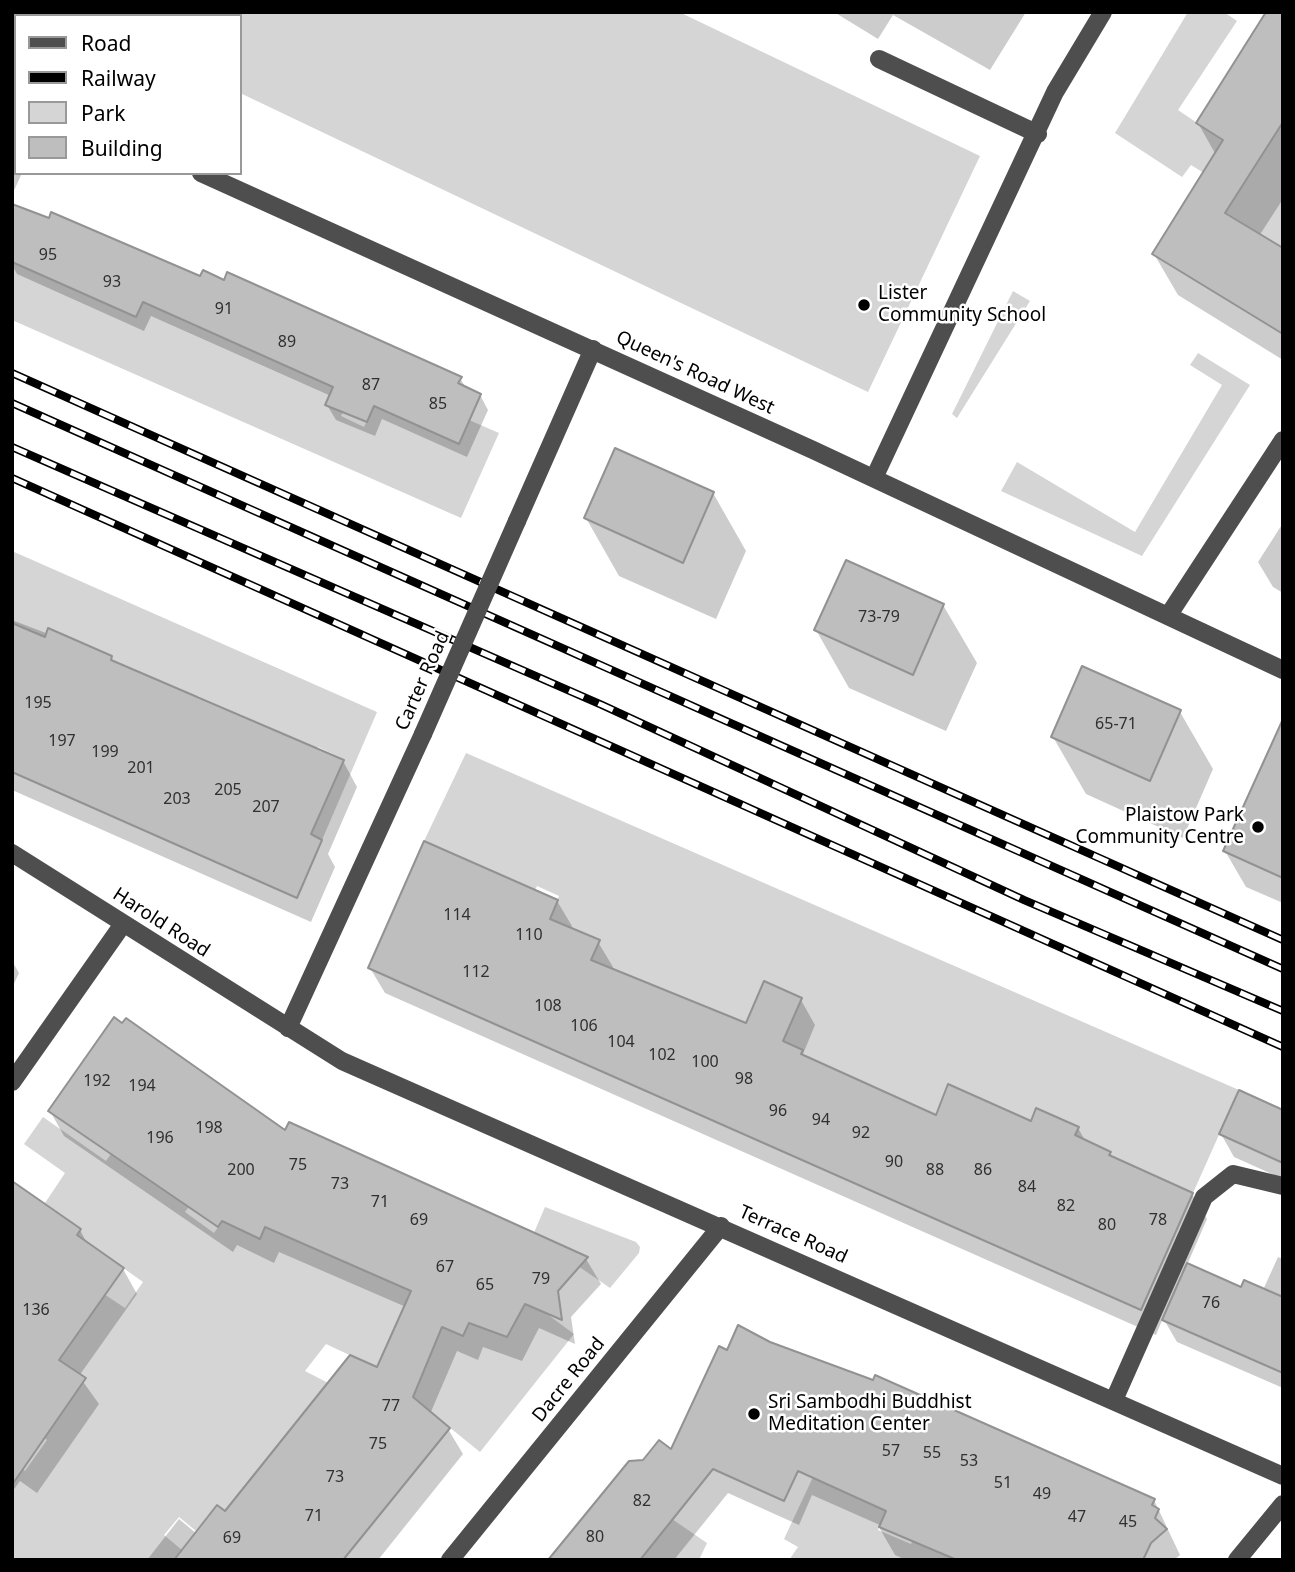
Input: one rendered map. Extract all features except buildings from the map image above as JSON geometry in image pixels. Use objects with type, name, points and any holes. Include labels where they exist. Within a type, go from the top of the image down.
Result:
[{"type":"street","points":[[874,478],[1038,134],[1055,92],[1103,12]]},
{"type":"street","points":[[879,59],[1038,134]]},
{"type":"street","name":"Queen's Road West","points":[[205,175],[874,478],[1283,670]]},
{"type":"street","name":"Carter Road","points":[[289,1028],[423,734],[593,349]]},
{"type":"street","points":[[1168,616],[1283,440]]},
{"type":"street","name":"Harold Road","points":[[12,853],[289,1028]]},
{"type":"street","points":[[12,1083],[123,924]]},
{"type":"street","name":"Terrace Road","points":[[289,1028],[342,1061],[1283,1476]]},
{"type":"street","points":[[1114,1400],[1203,1197],[1233,1174],[1283,1186]]},
{"type":"street","name":"Dacre Road","points":[[450,1560],[721,1226]]},
{"type":"street","points":[[1237,1560],[1283,1504]]},
{"type":"green space","points":[[679,12],[980,156],[868,392],[242,94],[242,14],[202,14]]},
{"type":"green space","points":[[1188,12],[1224,12],[1237,21],[1178,110],[1240,152],[1283,122],[1283,248],[1212,204],[1222,184],[1191,165],[1182,177],[1115,133]]},
{"type":"green space","points":[[12,262],[136,317],[154,277],[181,320],[310,377],[352,346],[325,405],[343,412],[341,416],[364,427],[374,406],[458,444],[469,420],[499,433],[461,518],[12,320]]},
{"type":"green space","points":[[1013,291],[1030,301],[957,418],[952,414]]},
{"type":"green space","points":[[1198,353],[1250,385],[1142,556],[1001,491],[1017,462],[1135,532],[1222,385],[1190,365]]},
{"type":"green space","points":[[12,551],[377,712],[322,840],[311,834],[344,759],[318,747],[315,752],[276,730],[198,696],[165,770],[92,702],[112,656],[48,629],[28,673],[28,630],[12,623]]},
{"type":"green space","points":[[466,753],[1239,1090],[1193,1193],[1109,1156],[1110,1151],[1075,1135],[1078,1127],[1037,1108],[1031,1121],[948,1085],[927,1138],[920,1107],[861,1081],[823,1065],[790,1078],[803,1050],[783,1041],[802,998],[764,982],[745,1025],[529,965],[559,896],[537,886],[528,905],[460,858],[424,841]]},
{"type":"green space","points":[[141,1111],[222,1160],[185,1212],[214,1233],[251,1180],[240,1229],[259,1239],[279,1195],[403,1249],[389,1282],[411,1291],[400,1316],[439,1333],[442,1327],[471,1318],[488,1330],[507,1337],[525,1304],[547,1314],[574,1334],[480,1452],[375,1367],[326,1344],[305,1371],[332,1385],[344,1454],[297,1421],[271,1453],[267,1546],[217,1505],[196,1531],[179,1517],[164,1535],[194,1560],[12,1560],[12,1462],[25,1471],[47,1440],[39,1434],[86,1378],[59,1360],[104,1294],[125,1308],[143,1282],[77,1235],[81,1229],[45,1203],[65,1173],[24,1144],[43,1117],[106,1161]]},
{"type":"green space","points":[[545,1207],[636,1242],[640,1247],[639,1253],[610,1288],[533,1235]]},
{"type":"green space","points":[[813,1477],[886,1511],[878,1530],[911,1544],[938,1484],[957,1560],[789,1560],[798,1547],[784,1539]]},
{"type":"green space","points":[[672,1519],[707,1543],[699,1560],[640,1560]]},
{"type":"railway","points":[[12,373],[1283,940]]},
{"type":"railway","points":[[12,403],[1283,969]]},
{"type":"railway","points":[[12,447],[602,705],[1024,900],[1283,1011]]},
{"type":"railway","points":[[12,478],[1283,1047]]},
{"type":"place","name":"Lister Community School","points":[[864,305]]},
{"type":"place","name":"Plaistow Park Community Centre","points":[[1258,827]]},
{"type":"place","name":"Sri Sambodhi Buddhist Meditation Center","points":[[754,1414]]}]
